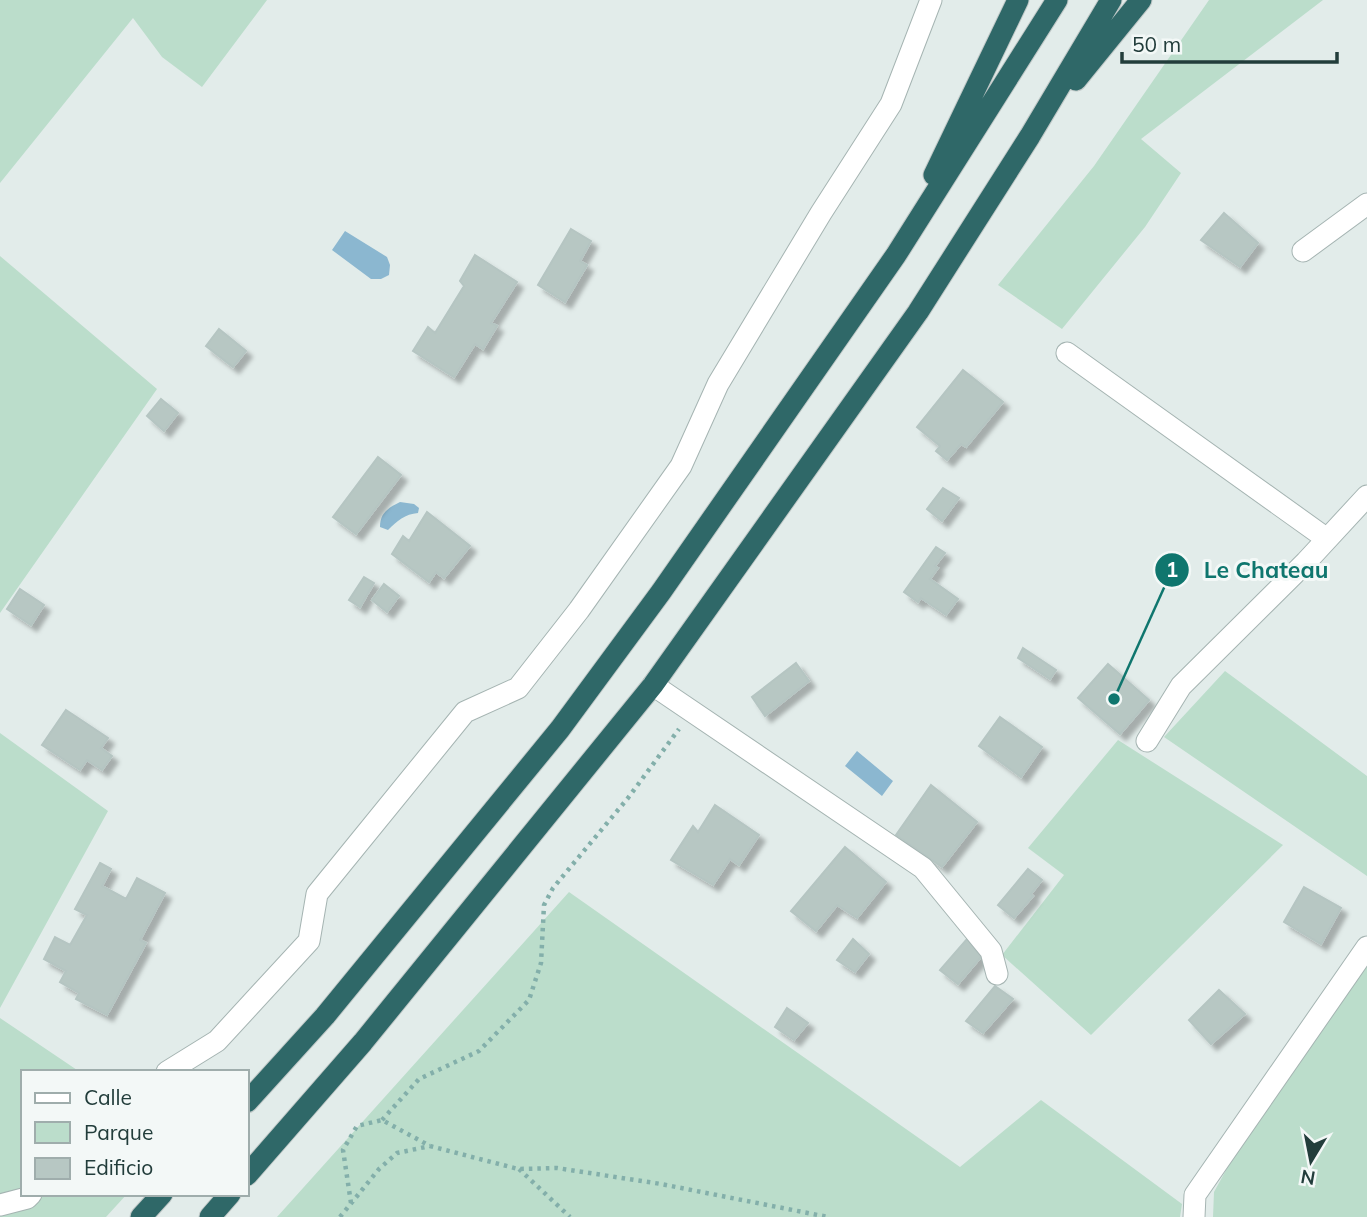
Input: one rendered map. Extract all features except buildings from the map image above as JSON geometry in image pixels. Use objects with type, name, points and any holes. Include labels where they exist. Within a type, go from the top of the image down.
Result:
[{"type":"highway","points":[[896,255],[1018,0]]},
{"type":"highway","points":[[248,1101],[325,1016],[560,729],[661,592],[896,255],[1057,0]]},
{"type":"highway","points":[[248,1174],[363,1042],[653,685],[918,312],[1030,136],[1111,0]]},
{"type":"highway","points":[[1030,136],[1142,0]]},
{"type":"highway","points":[[141,1217],[160,1196]]},
{"type":"highway","points":[[210,1217],[228,1196]]},
{"type":"street","points":[[170,1070],[217,1041],[309,941],[317,894],[464,712],[518,688],[586,599],[681,466],[718,384],[821,213],[891,104],[931,0]]},
{"type":"street","points":[[1303,251],[1367,204]]},
{"type":"street","points":[[1067,353],[1327,539]]},
{"type":"street","points":[[1147,741],[1181,686],[1367,496]]},
{"type":"street","points":[[653,685],[923,868],[991,951],[997,974]]},
{"type":"street","points":[[1194,1217],[1195,1195],[1367,947]]},
{"type":"street","points":[[0,1205],[27,1199],[29,1196]]},
{"type":"path","points":[[351,1203],[343,1150],[357,1126],[382,1120],[419,1079],[479,1051],[529,1000],[541,963],[544,905],[554,888],[628,798],[691,711]]},
{"type":"path","points":[[382,1120],[430,1146],[518,1169],[557,1168],[661,1184],[828,1217]]},
{"type":"path","points":[[340,1217],[379,1169],[397,1153],[430,1146]]},
{"type":"path","points":[[518,1169],[570,1217]]},
{"type":"green space","points":[[0,0],[267,0],[202,87],[162,57],[133,18],[0,183]]},
{"type":"green space","points":[[1209,0],[1323,0],[1141,139],[1181,173],[1145,227],[1062,329],[998,285],[1094,166]]},
{"type":"green space","points":[[0,256],[157,389],[0,613]]},
{"type":"green space","points":[[1225,671],[1367,776],[1367,876],[1164,737]]},
{"type":"green space","points":[[0,733],[108,811],[0,1008]]},
{"type":"green space","points":[[1118,740],[1283,845],[1091,1035],[1002,955],[1064,875],[1028,848]]},
{"type":"green space","points":[[569,892],[960,1167],[1041,1100],[1182,1204],[1180,1217],[277,1217]]},
{"type":"green space","points":[[1367,967],[1367,1217],[1213,1217],[1214,1192],[1300,1035]]},
{"type":"green space","points":[[0,1018],[77,1070],[21,1070],[21,1196],[125,1196],[106,1217],[0,1217]]},
{"type":"water","points":[[345,231],[387,257],[389,275],[381,279],[371,279],[332,250]]},
{"type":"water","points":[[400,502],[414,504],[419,508],[418,513],[402,518],[388,530],[380,527],[381,518]]},
{"type":"water","points":[[857,751],[893,781],[882,796],[845,766]]},
{"type":"place","name":"Le Chateau","points":[[1114,699]]}]
